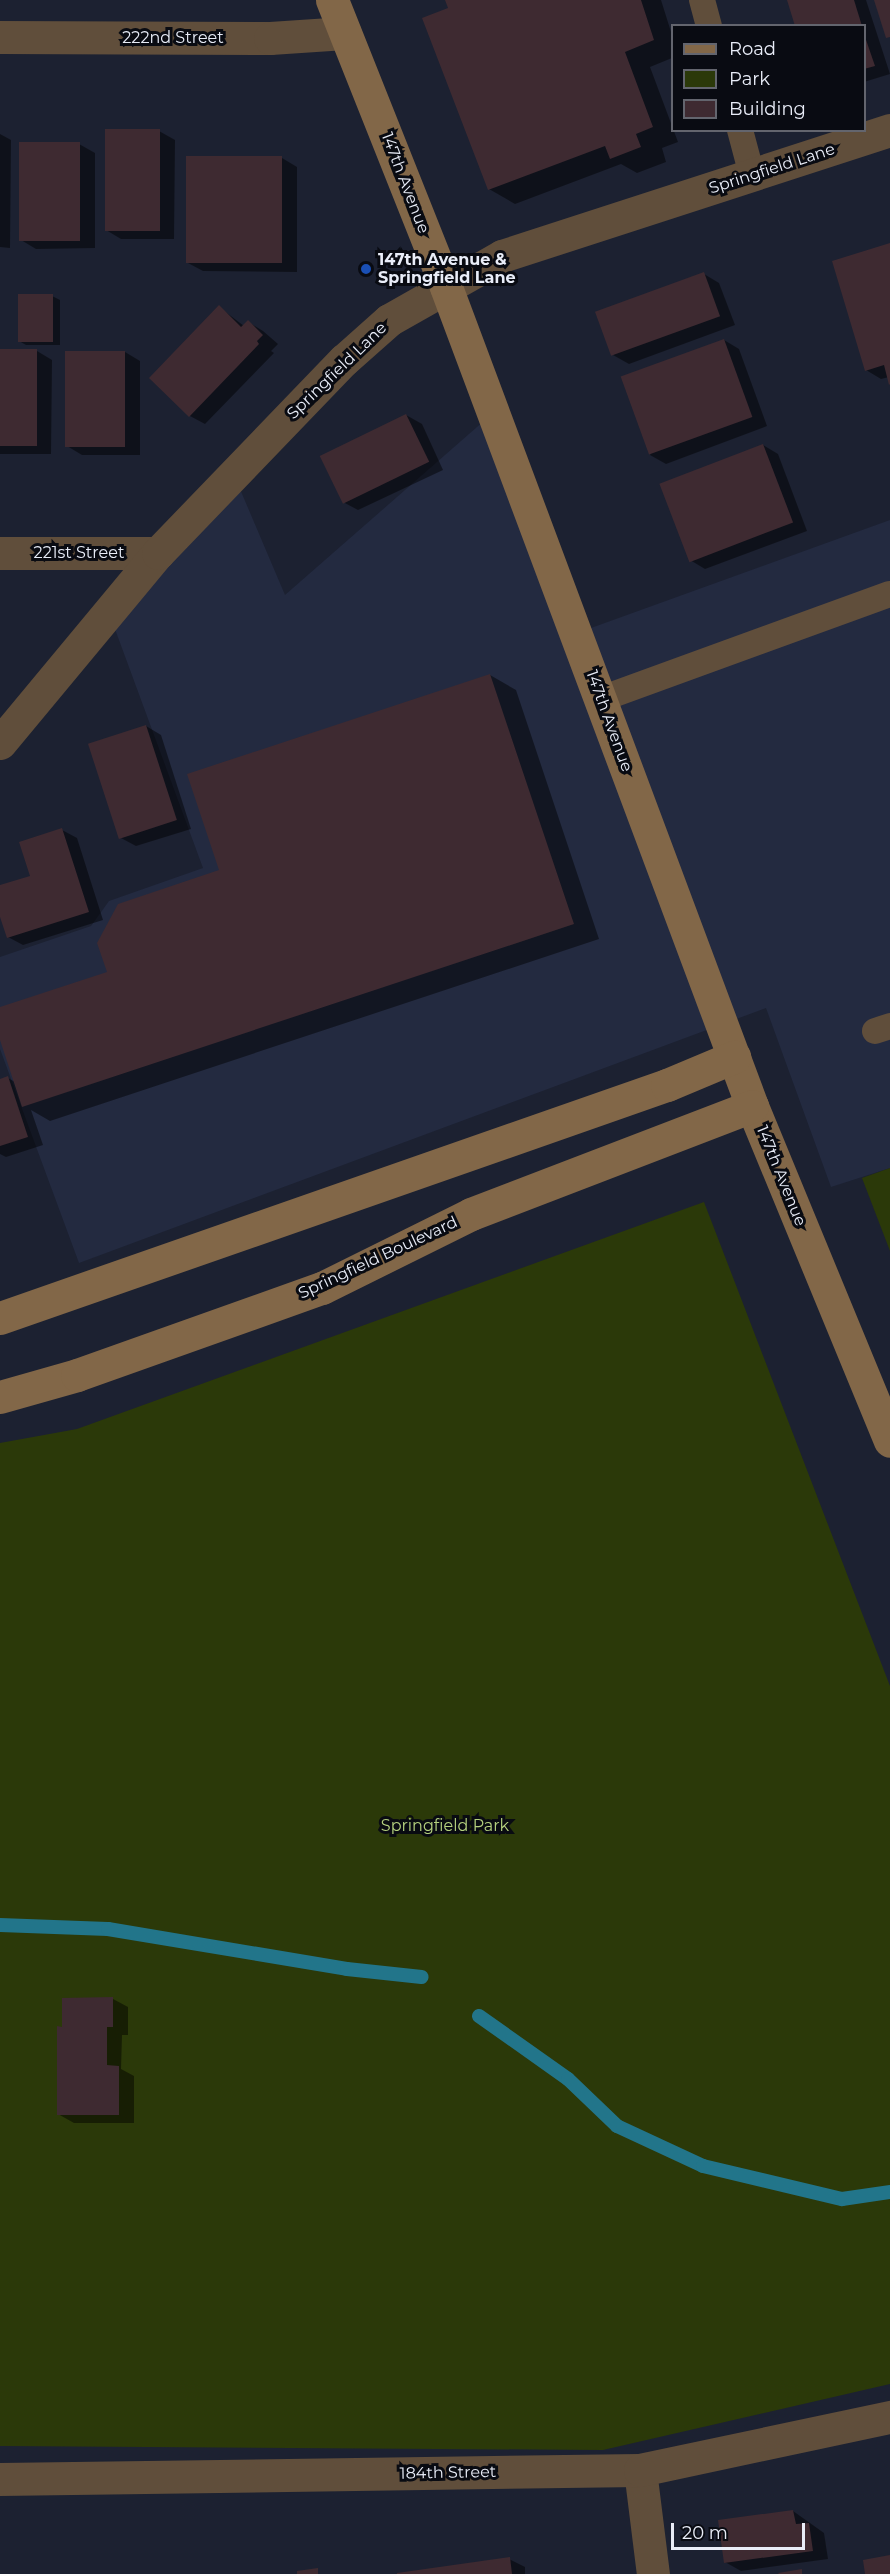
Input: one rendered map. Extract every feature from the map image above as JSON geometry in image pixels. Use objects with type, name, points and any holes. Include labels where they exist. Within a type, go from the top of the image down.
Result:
[{"type":"street","name":"147th Avenue","points":[[332,0],[446,287],[752,1106],[890,1441]]},
{"type":"street","name":"222nd Street","points":[[0,37],[263,38],[345,33]]},
{"type":"street","name":"Springfield Lane","points":[[0,743],[158,553],[344,360],[389,320],[502,256],[890,130]]},
{"type":"street","name":"221st Street","points":[[0,553],[158,553]]},
{"type":"street","points":[[0,1318],[667,1085],[734,1057]]},
{"type":"street","name":"Springfield Boulevard","points":[[0,1397],[77,1375],[322,1288],[471,1214],[752,1106]]},
{"type":"street","name":"184th Street","points":[[0,2479],[640,2470],[890,2417]]},
{"type":"street","points":[[640,2470],[653,2574]]},
{"type":"lane","points":[[702,0],[708,24]]},
{"type":"lane","points":[[741,132],[752,175]]},
{"type":"lane","points":[[601,699],[890,594]]},
{"type":"shaded area","points":[[501,406],[591,628],[890,520],[890,1168],[831,1187],[766,1008],[79,1263],[0,1049],[0,957],[91,926],[109,901],[203,868],[112,621],[237,482],[285,595]]},
{"type":"green space","points":[[890,1168],[890,1251],[862,1178]]},
{"type":"green space","name":"Springfield Park","points":[[704,1202],[890,1686],[890,2384],[603,2450],[0,2446],[0,1443],[77,1429]]},
{"type":"building","points":[[445,0],[641,0],[654,40],[625,52],[653,127],[636,134],[641,147],[610,159],[605,146],[488,190],[422,18],[448,8]]},
{"type":"building","points":[[787,0],[854,0],[861,24],[794,24]]},
{"type":"building","points":[[874,0],[890,0],[890,37],[886,38]]},
{"type":"building","points":[[866,40],[875,66],[866,68]]},
{"type":"building","points":[[105,129],[160,129],[160,231],[105,231]]},
{"type":"building","points":[[19,142],[80,142],[80,241],[19,241]]},
{"type":"building","points":[[186,156],[282,156],[282,263],[186,263]]},
{"type":"building","points":[[890,243],[889,385],[884,365],[865,371],[832,261]]},
{"type":"building","points":[[704,272],[720,316],[611,356],[595,312]]},
{"type":"building","points":[[18,294],[53,294],[53,342],[18,342]]},
{"type":"building","points":[[219,305],[241,327],[248,320],[263,335],[257,341],[259,344],[189,417],[149,378]]},
{"type":"building","points":[[724,339],[752,417],[649,455],[621,377]]},
{"type":"building","points":[[0,349],[37,349],[37,446],[0,446]]},
{"type":"building","points":[[65,351],[125,351],[125,447],[65,447]]},
{"type":"building","points":[[406,414],[429,462],[343,504],[320,456]]},
{"type":"building","points":[[763,444],[793,522],[689,562],[659,484]]},
{"type":"building","points":[[490,674],[574,924],[22,1107],[0,1040],[0,1007],[107,972],[97,943],[118,904],[219,870],[187,774]]},
{"type":"building","points":[[146,725],[177,820],[119,839],[88,744]]},
{"type":"building","points":[[62,828],[89,912],[7,938],[0,917],[0,885],[30,876],[19,842]]},
{"type":"building","points":[[8,1076],[28,1137],[0,1146],[0,1079]]},
{"type":"building","points":[[113,1997],[113,2027],[107,2027],[107,2065],[119,2066],[119,2115],[57,2115],[57,2026],[62,2027],[62,1998]]},
{"type":"building","points":[[793,2510],[796,2524],[809,2523],[813,2551],[724,2563],[718,2520]]},
{"type":"building","points":[[890,2555],[890,2574],[865,2574],[863,2560]]},
{"type":"building","points":[[510,2557],[512,2574],[397,2574],[397,2573]]},
{"type":"building","points":[[318,2568],[318,2574],[297,2574],[297,2571]]},
{"type":"building","points":[[802,2569],[802,2574],[778,2573]]},
{"type":"waterway","points":[[0,1925],[108,1929],[347,1969],[422,1977]]},
{"type":"waterway","points":[[479,2016],[568,2079],[617,2126],[703,2166],[842,2199],[890,2192]]},
{"type":"place","name":"147th Avenue & Springfield Lane","points":[[366,269]]}]
